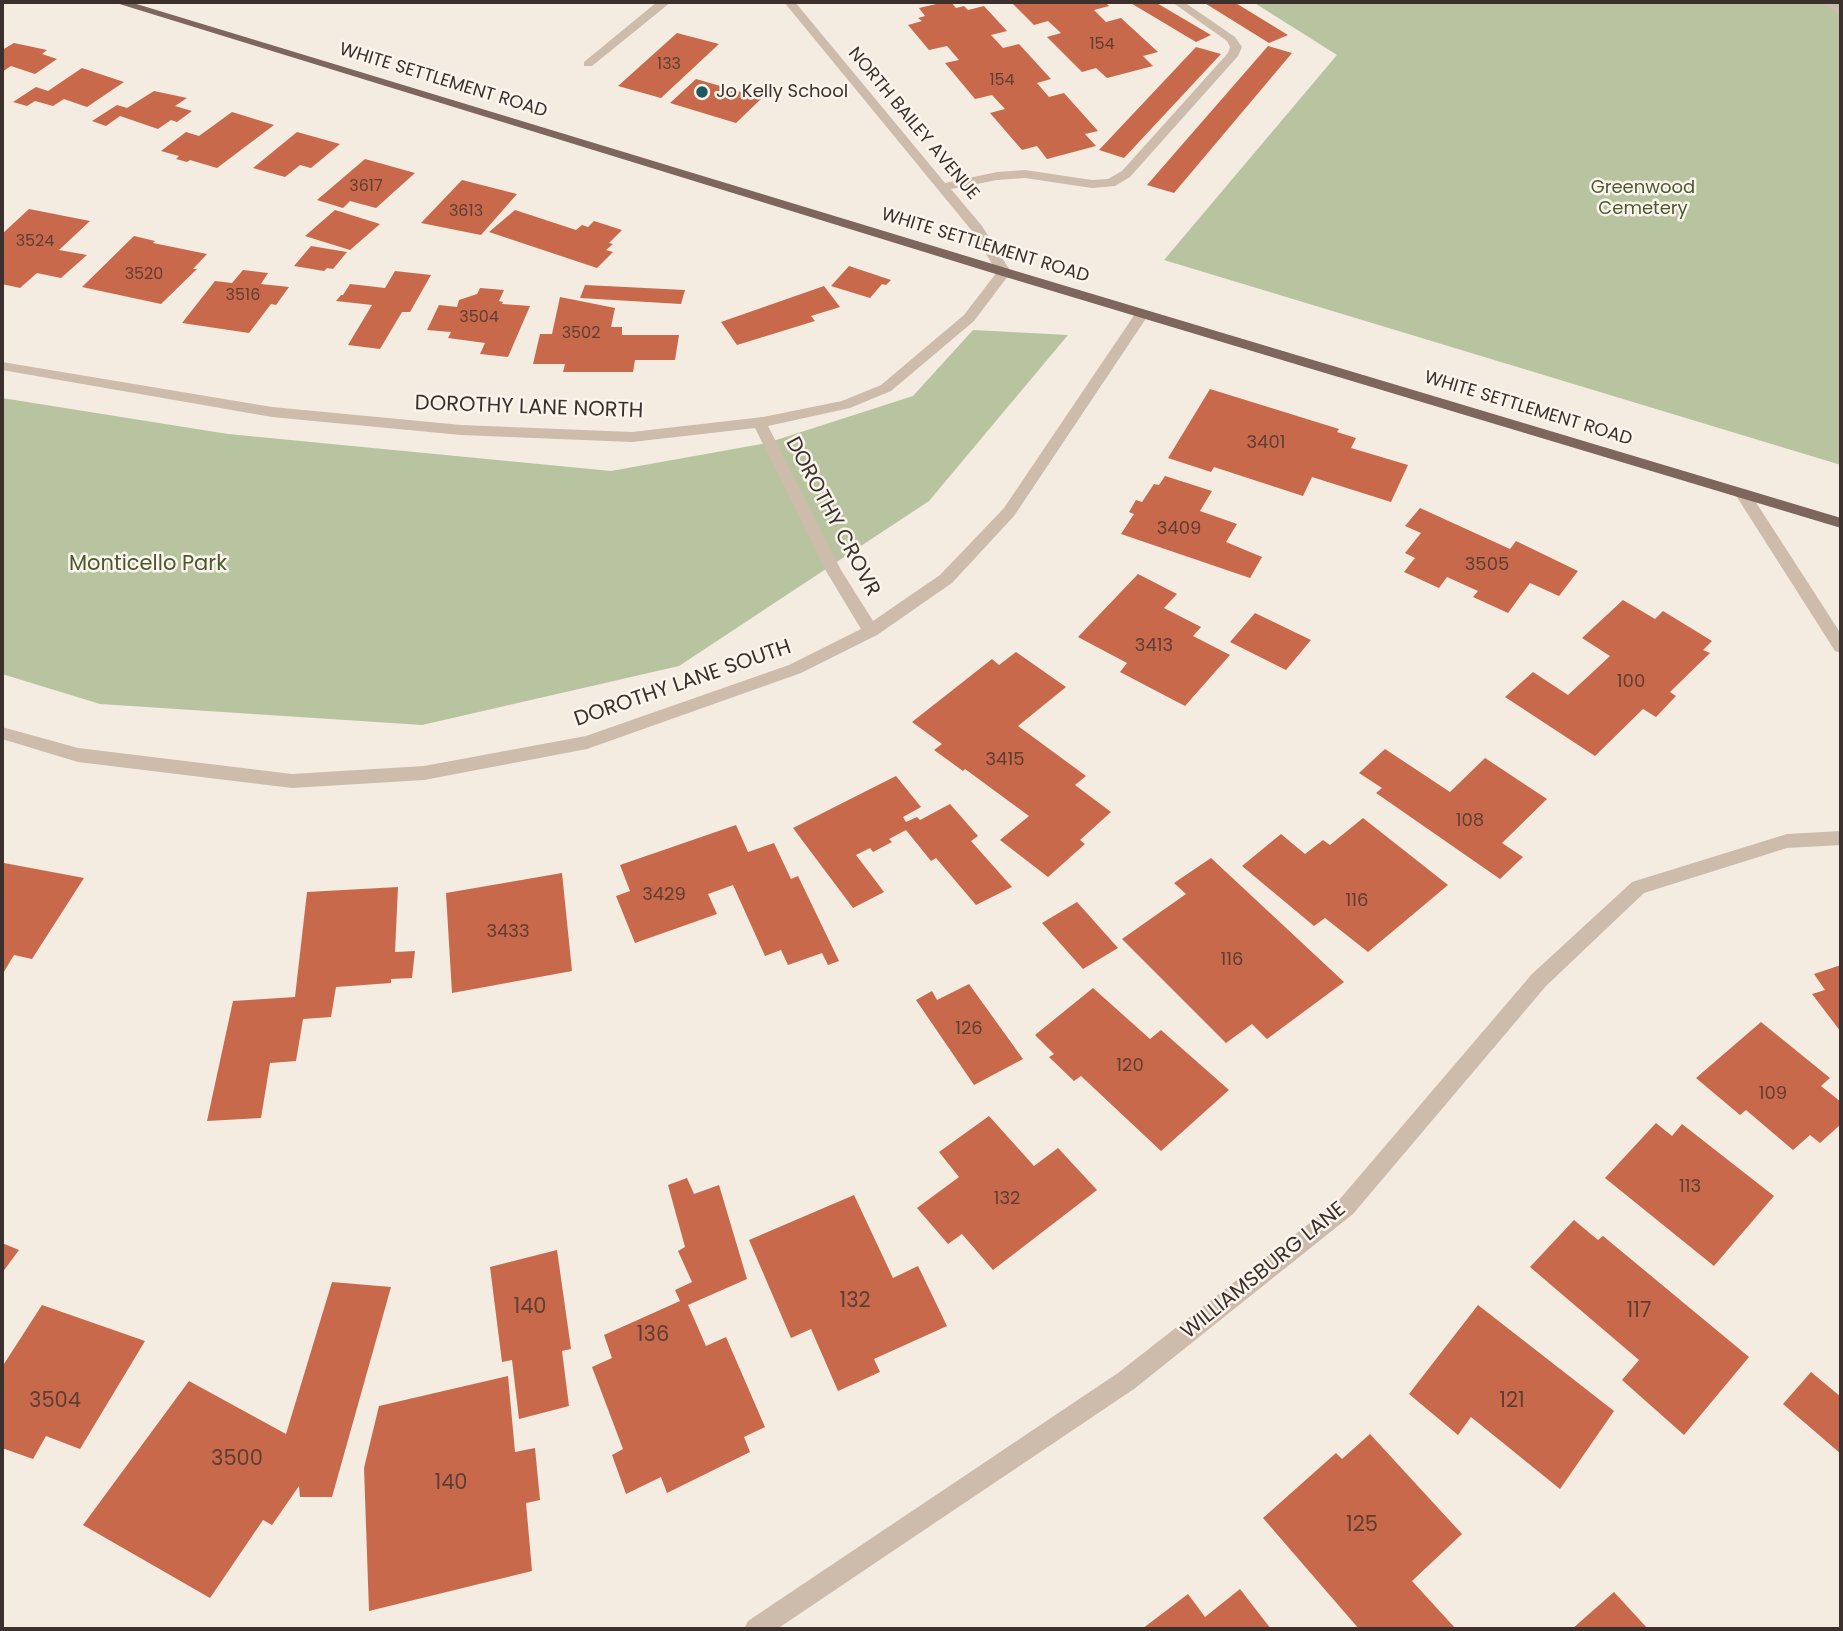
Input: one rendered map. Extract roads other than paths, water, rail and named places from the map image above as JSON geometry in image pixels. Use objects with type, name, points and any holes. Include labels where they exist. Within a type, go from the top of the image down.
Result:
[{"type":"main road","name":"WHITE SETTLEMENT ROAD","points":[[119,2],[1142,314],[1841,523]]},
{"type":"street","points":[[589,64],[655,7],[666,2]]},
{"type":"street","name":"NORTH BAILEY AVENUE","points":[[789,2],[977,229],[1004,272]]},
{"type":"street","points":[[943,187],[997,176],[1025,174],[1092,184],[1111,183],[1126,174],[1234,54],[1236,47],[1231,39],[1177,2]]},
{"type":"street","points":[[1825,2],[1841,13]]},
{"type":"street","name":"DOROTHY LANE NORTH","points":[[2,366],[272,412],[461,430],[632,437],[759,422],[845,405],[886,388],[969,318],[1004,272]]},
{"type":"street","name":"DOROTHY LANE SOUTH","points":[[2,733],[78,755],[292,781],[424,772],[587,742],[795,669],[871,631],[946,579],[1009,512],[1142,314]]},
{"type":"street","name":"DOROTHY CROVR","points":[[759,422],[834,571],[871,631]]},
{"type":"street","points":[[1743,494],[1841,647]]},
{"type":"street","name":"WILLIAMSBURG LANE","points":[[756,1629],[1126,1381],[1346,1207],[1539,980],[1638,887],[1787,841],[1841,838]]},
{"type":"place","name":"Jo Kelly School","points":[[702,92]]},
{"type":"park label","name":"Greenwood Cemetery","points":[[1643,198]]},
{"type":"park label","name":"Monticello Park","points":[[148,565]]}]
